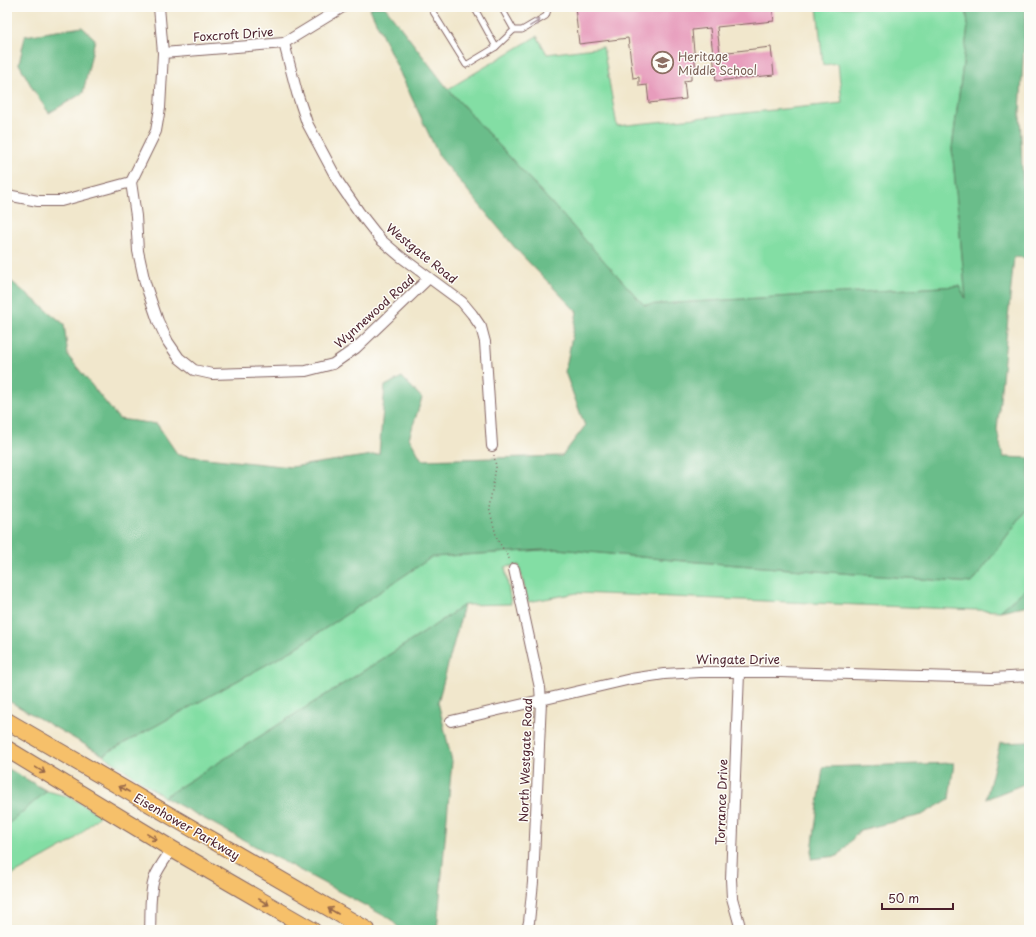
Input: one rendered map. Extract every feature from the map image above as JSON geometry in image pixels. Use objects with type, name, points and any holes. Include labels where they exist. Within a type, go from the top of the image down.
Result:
[{"type":"main road","name":"Eisenhower Parkway","points":[[7,721],[367,930]]},
{"type":"main road","points":[[7,750],[172,849],[312,930]]},
{"type":"street","points":[[7,195],[38,201],[61,201],[131,182],[156,131],[160,108],[163,53],[159,7]]},
{"type":"street","name":"Foxcroft Drive","points":[[163,53],[284,43],[343,7]]},
{"type":"street","name":"Westgate Road","points":[[284,43],[297,93],[307,123],[339,183],[359,212],[381,240],[401,257],[462,302],[481,327],[485,342],[492,446]]},
{"type":"street","name":"Wynnewood Road","points":[[131,182],[136,216],[138,251],[145,283],[158,321],[168,342],[179,358],[194,370],[212,374],[306,371],[333,364],[356,348],[429,278]]},
{"type":"street","name":"North Westgate Road","points":[[514,569],[540,688],[541,701],[534,882],[527,930]]},
{"type":"street","name":"Wingate Drive","points":[[451,721],[631,679],[664,674],[700,672],[780,672],[992,678],[1029,676]]},
{"type":"street","name":"Torrance Drive","points":[[739,673],[731,879],[732,898],[741,930]]},
{"type":"street","points":[[150,930],[154,880],[172,849]]},
{"type":"lane","points":[[430,7],[466,65],[496,47],[514,30],[522,30],[536,23],[546,16],[549,7]]},
{"type":"lane","points":[[474,7],[496,47]]},
{"type":"lane","points":[[501,7],[514,30]]},
{"type":"path","points":[[492,446],[496,467],[489,508],[497,539],[507,554],[514,569]]},
{"type":"green space","points":[[373,7],[385,7],[448,89],[644,305],[959,286],[966,299],[952,148],[968,26],[966,7],[1026,7],[1020,112],[1023,197],[1029,202],[1029,258],[1014,257],[997,430],[1003,457],[1029,458],[1029,506],[972,583],[672,560],[558,549],[432,557],[293,650],[103,755],[7,700],[7,278],[64,324],[68,356],[119,419],[157,424],[178,455],[291,467],[379,454],[385,386],[402,377],[422,398],[409,438],[422,460],[562,456],[585,426],[565,372],[577,312],[516,249],[439,156],[370,9]]},
{"type":"green space","points":[[817,7],[966,7],[968,26],[952,148],[966,300],[959,286],[644,305],[448,89],[537,36],[547,54],[603,47],[617,126],[842,103],[838,63],[823,65]]},
{"type":"green space","points":[[82,27],[95,39],[83,93],[49,113],[34,91],[19,64],[25,36]]},
{"type":"green space","points":[[1029,506],[1029,586],[1000,611],[577,593],[528,602],[519,565],[505,567],[511,604],[464,605],[425,632],[164,797],[103,755],[293,650],[432,557],[558,549],[672,560],[972,583]]},
{"type":"green space","points":[[1029,586],[1029,605],[1000,611]]},
{"type":"green space","points":[[464,605],[438,702],[452,761],[437,930],[401,930],[390,919],[164,797],[425,632]]},
{"type":"green space","points":[[1029,742],[1029,782],[986,799],[1000,743]]},
{"type":"green space","points":[[954,763],[949,799],[922,815],[860,830],[838,856],[811,859],[823,767]]},
{"type":"green space","points":[[7,768],[47,791],[7,825]]},
{"type":"green space","points":[[47,791],[70,797],[100,815],[72,842],[7,878],[7,825]]},
{"type":"building","name":"Heritage Middle School","points":[[575,7],[772,7],[774,21],[717,27],[720,53],[771,47],[774,75],[716,81],[710,28],[692,30],[696,72],[691,73],[691,80],[684,81],[686,99],[649,103],[647,85],[639,86],[639,77],[633,78],[628,38],[579,44]]},
{"type":"place","name":"Heritage Middle School","points":[[663,63]]}]
